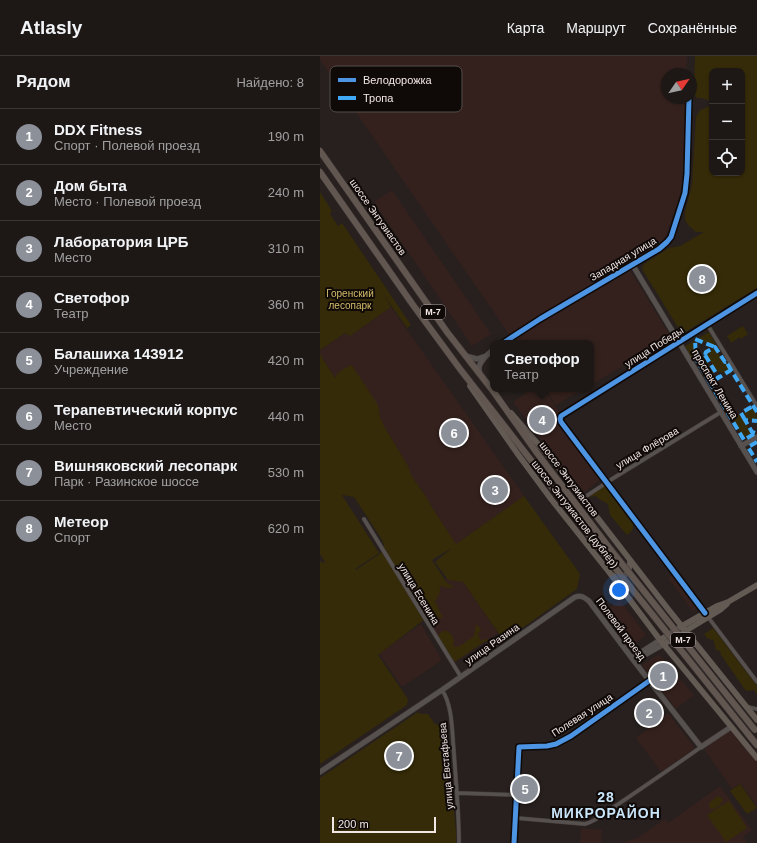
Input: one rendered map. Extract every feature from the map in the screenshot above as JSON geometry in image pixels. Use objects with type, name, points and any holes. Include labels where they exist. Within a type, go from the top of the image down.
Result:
[{"type":"highway","name":"шоссе Энтузиастов","points":[[320,151],[384,243],[490,388]]},
{"type":"highway","name":"шоссе Энтузиастов","points":[[320,172],[413,305],[460,369],[604,554],[757,745]]},
{"type":"highway","name":"шоссе Энтузиастов","points":[[493,392],[611,550],[756,731]]},
{"type":"main road","name":"шоссе Энтузиастов (дублёр)","points":[[460,369],[480,401],[530,471],[662,642],[757,758]]},
{"type":"main road","name":"шоссе Энтузиастов (дублёр)","points":[[493,392],[546,452],[757,720]]},
{"type":"main road","points":[[609,572],[616,577],[624,577],[629,570],[630,560]]},
{"type":"main road","points":[[662,642],[706,615],[720,610],[728,602],[757,585]]},
{"type":"main road","points":[[702,691],[700,688],[700,683],[706,675],[711,673],[723,678]]},
{"type":"street","name":"Западная улица","points":[[508,340],[540,319],[663,246],[671,237],[685,193],[687,174],[688,104]]},
{"type":"street","name":"проспект Ленина","points":[[632,264],[757,472]]},
{"type":"street","name":"улица Победы","points":[[606,482],[561,422],[561,416],[757,293]]},
{"type":"street","points":[[707,324],[757,406]]},
{"type":"street","points":[[480,376],[479,365],[490,353]]},
{"type":"street","points":[[465,356],[477,359],[486,356]]},
{"type":"street","name":"улица Флёрова","points":[[582,498],[721,412]]},
{"type":"street","points":[[741,446],[757,437]]},
{"type":"street","points":[[606,482],[757,682]]},
{"type":"street","name":"улица Есенина","points":[[364,519],[461,677]]},
{"type":"street","name":"улица Разина","points":[[320,772],[461,677],[575,596],[584,597]]},
{"type":"street","name":"Полевой проезд","points":[[584,597],[701,747]]},
{"type":"street","points":[[633,660],[662,642]]},
{"type":"street","name":"Полевая улица","points":[[517,795],[519,747],[547,746],[556,744],[571,736],[649,681]]},
{"type":"street","name":"улица Евстафьева","points":[[442,690],[447,698],[449,707],[457,793],[459,843]]},
{"type":"street","points":[[745,706],[757,709]]},
{"type":"street","points":[[516,818],[585,824],[595,821],[731,727]]},
{"type":"street","points":[[457,793],[517,795],[514,843]]},
{"type":"shaded area","points":[[320,56],[687,56],[686,68],[661,68],[661,104],[685,104],[684,156],[680,194],[666,236],[657,245],[626,264],[671,337],[594,383],[594,340],[513,340],[356,112],[462,112],[462,66],[330,66],[330,75],[320,60]]},
{"type":"shaded area","points":[[392,190],[491,334],[472,346],[374,202]]},
{"type":"shaded area","points":[[391,307],[524,496],[456,544],[411,475],[408,466],[384,426],[380,417],[378,405],[336,379],[320,354],[320,350],[345,333],[350,336]]},
{"type":"shaded area","points":[[528,392],[546,392],[561,414],[555,419],[601,479],[582,494],[513,402]]},
{"type":"shaded area","points":[[547,392],[578,392],[556,405]]},
{"type":"shaded area","points":[[672,575],[697,608],[693,612],[668,578]]},
{"type":"shaded area","points":[[440,578],[463,582],[498,633],[453,664],[412,594]]},
{"type":"shaded area","points":[[620,600],[646,635],[630,648],[603,612]]},
{"type":"shaded area","points":[[421,624],[442,660],[402,687],[379,654]]},
{"type":"shaded area","points":[[659,654],[694,695],[676,709],[642,665]]},
{"type":"shaded area","points":[[668,713],[695,748],[661,772],[636,738]]},
{"type":"shaded area","points":[[730,730],[757,762],[757,806],[740,783],[732,789],[704,749]]},
{"type":"shaded area","points":[[720,786],[752,830],[743,837],[747,843],[622,843],[637,838],[665,819],[668,823]]},
{"type":"shaded area","points":[[581,828],[602,830],[601,843],[580,843]]},
{"type":"green space","points":[[695,56],[757,56],[757,288],[682,334],[642,269],[644,264],[669,248],[680,246],[704,232],[696,232],[685,220],[685,212],[692,185],[696,117],[700,110],[708,107],[709,105],[709,176],[745,176],[745,68],[709,68],[709,101],[703,98],[697,98],[697,68],[695,68]]},
{"type":"green space","name":"Горенский лесопарк","points":[[320,192],[332,211],[330,214],[338,226],[342,223],[411,325],[407,328],[383,294],[391,307],[350,336],[345,333],[320,350]]},
{"type":"green space","points":[[743,326],[748,334],[731,343],[727,336]]},
{"type":"green space","points":[[709,332],[716,345],[714,346],[697,339]]},
{"type":"green space","points":[[694,341],[694,358],[692,359],[685,346]]},
{"type":"green space","points":[[715,348],[724,363],[726,362],[730,369],[723,373],[717,372],[706,354]]},
{"type":"green space","points":[[320,354],[335,378],[344,369],[351,365],[353,367],[378,405],[380,417],[384,426],[408,466],[411,475],[456,544],[524,496],[580,574],[577,589],[504,641],[463,582],[448,580],[435,562],[452,548],[432,560],[446,582],[454,587],[448,588],[440,586],[439,594],[435,601],[443,618],[429,616],[378,655],[408,699],[407,705],[320,764],[320,561],[325,562],[320,554]],"holes":[[[342,495],[354,497],[384,545],[382,552],[356,570],[355,569],[379,553]]]},
{"type":"green space","points":[[702,355],[714,374],[713,379],[709,382],[703,372],[705,371],[697,359]]},
{"type":"green space","points":[[752,407],[757,416],[757,420],[747,419],[743,413]]},
{"type":"green space","points":[[740,414],[751,432],[744,438],[732,419]]},
{"type":"green space","points":[[605,485],[634,523],[632,531],[627,535],[610,515],[608,504],[596,496],[590,497]]},
{"type":"green space","points":[[476,624],[481,630],[478,634],[481,641],[487,638],[488,641],[484,642],[456,661],[451,660],[438,637],[440,633],[443,631],[449,632],[453,638],[453,646],[460,646],[474,636]]},
{"type":"green space","points":[[713,628],[757,686],[757,694],[754,690],[746,691],[721,655],[720,651],[716,650],[713,639],[707,638],[704,634]]},
{"type":"green space","points":[[418,712],[421,714],[428,714],[435,724],[440,725],[447,733],[456,843],[320,843],[320,778]]},
{"type":"green space","points":[[740,784],[757,808],[747,814],[730,791]]},
{"type":"green space","points":[[718,796],[722,799],[722,803],[714,809],[711,809],[709,803]]},
{"type":"green space","points":[[729,801],[747,828],[726,842],[707,815]]},
{"type":"marked path","points":[[710,383],[696,359],[695,339],[715,347]]},
{"type":"marked path","points":[[705,355],[706,352],[715,347],[731,370]]},
{"type":"marked path","points":[[705,355],[719,378]]},
{"type":"marked path","points":[[757,412],[731,370],[710,383],[744,440],[757,432]]},
{"type":"marked path","points":[[745,420],[741,413],[753,406]]},
{"type":"marked path","points":[[755,433],[752,432],[745,420],[757,421]]},
{"type":"marked path","points":[[757,442],[748,447],[757,462]]},
{"type":"cycle path","points":[[508,340],[540,319],[659,249],[671,237],[685,193],[689,104]]},
{"type":"cycle path","points":[[705,613],[560,419],[561,416],[757,293]]},
{"type":"cycle path","points":[[514,843],[519,747],[547,746],[556,744],[571,736],[649,681]]},
{"type":"place","name":"Метеор","points":[[702,279]]},
{"type":"place","name":"Светофор","points":[[542,420]]},
{"type":"place","name":"Терапевтический корпус","points":[[454,433]]},
{"type":"place","name":"Лаборатория ЦРБ","points":[[495,490]]},
{"type":"place","name":"DDX Fitness","points":[[663,676]]},
{"type":"place","name":"Дом быта","points":[[649,713]]},
{"type":"place","name":"Вишняковский лесопарк","points":[[399,756]]},
{"type":"place","name":"Балашиха 143912","points":[[525,789]]},
{"type":"district","name":"28 МИКРОРАЙОН","points":[[606,806]]}]
